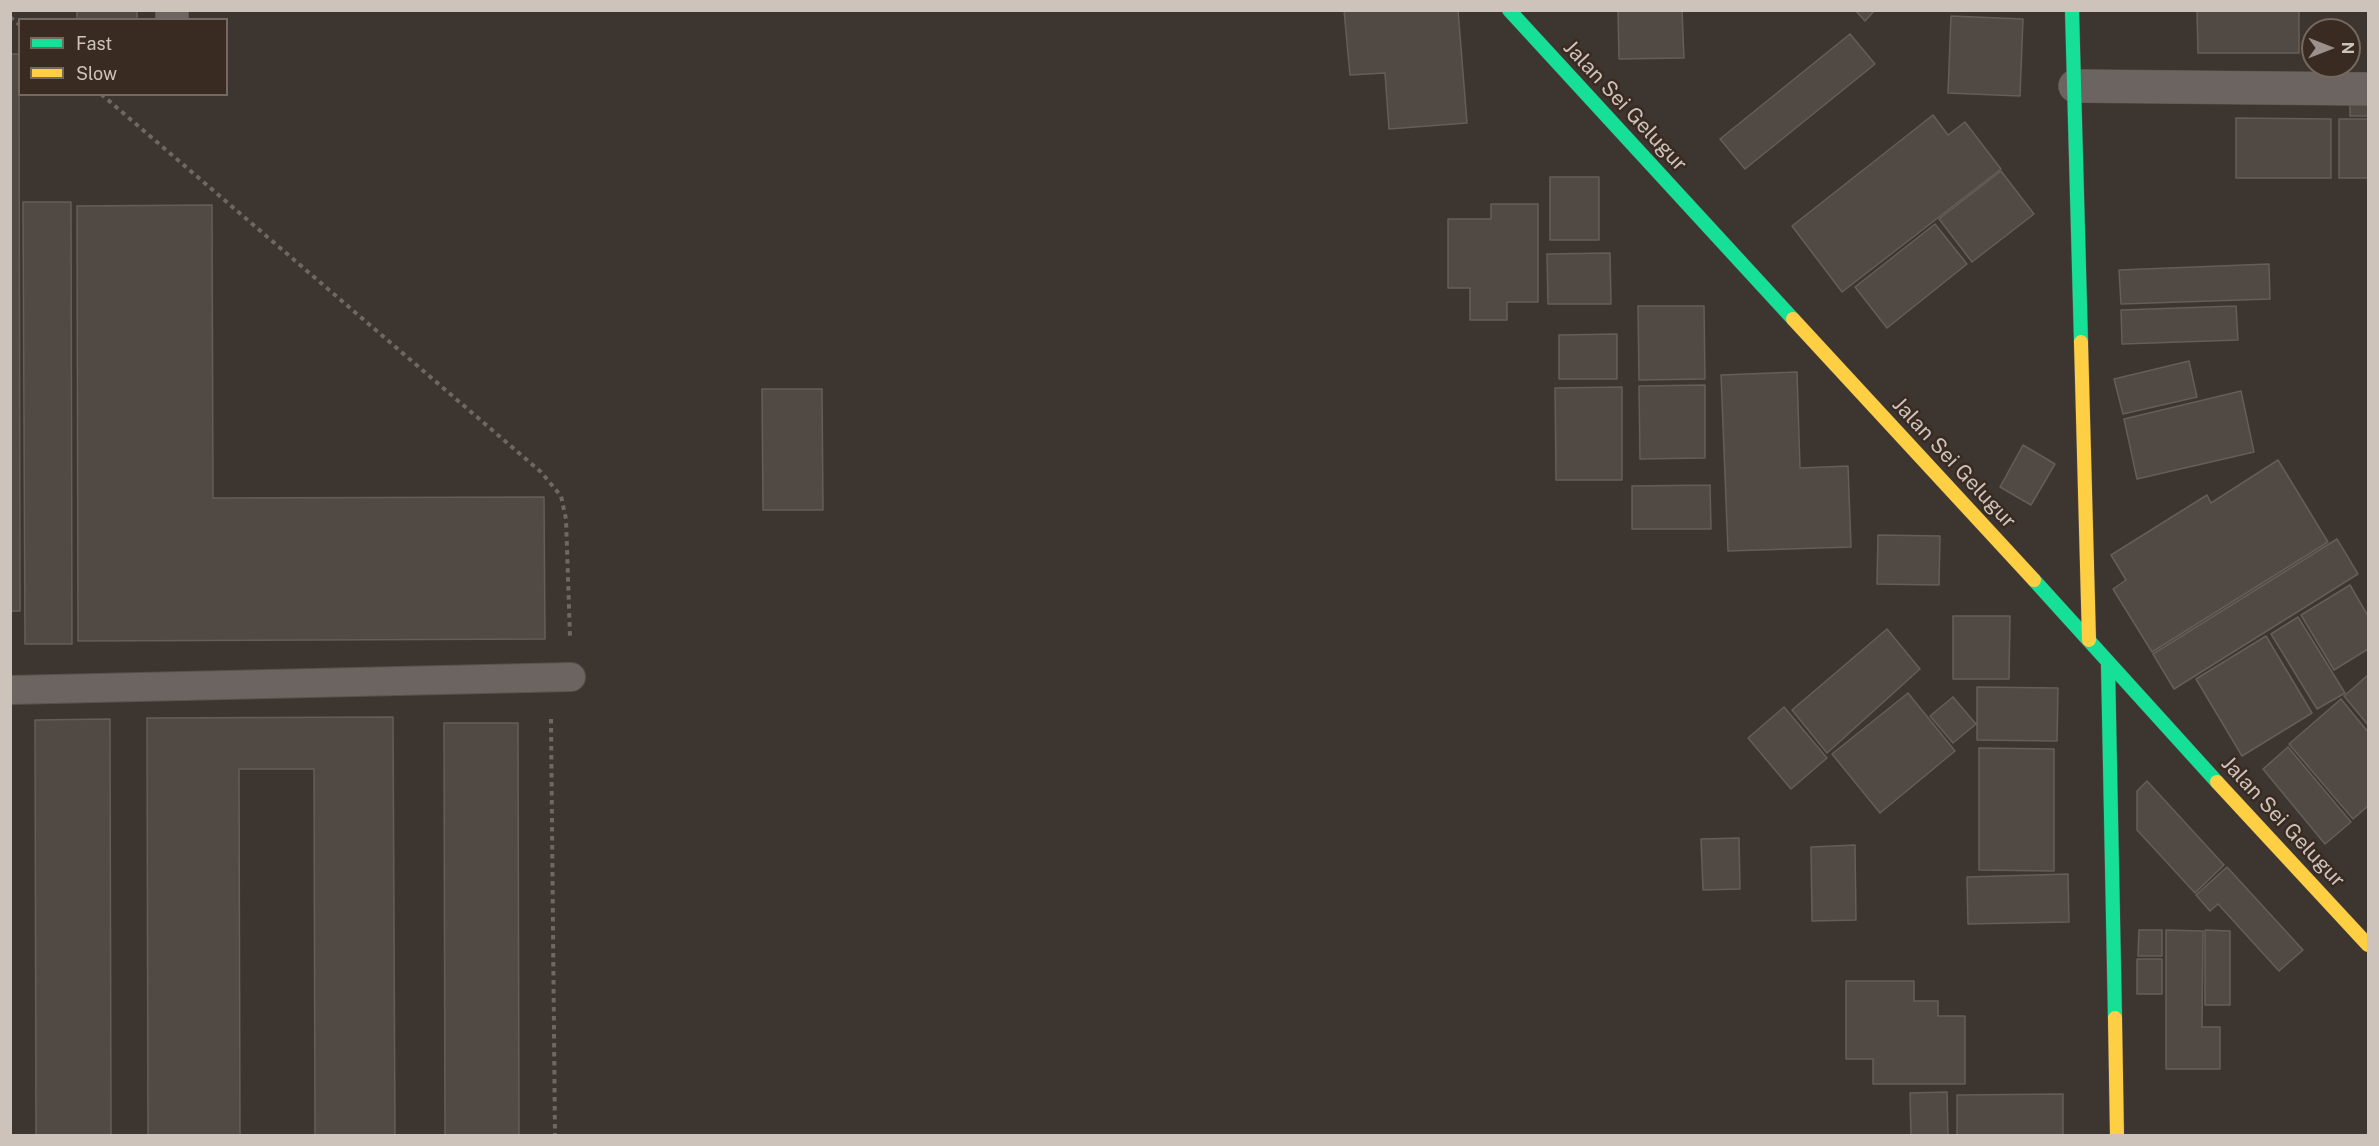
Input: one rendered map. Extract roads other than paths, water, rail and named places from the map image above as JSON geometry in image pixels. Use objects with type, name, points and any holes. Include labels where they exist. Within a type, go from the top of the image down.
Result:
[{"type":"main road","name":"Jalan Sei Gelugur","points":[[1509,10],[2368,945]]},
{"type":"main road","points":[[2072,10],[2089,640]]},
{"type":"main road","points":[[2108,664],[2117,1136]]},
{"type":"street","points":[[2075,86],[2368,89]]},
{"type":"lane","points":[[10,690],[571,677]]}]
